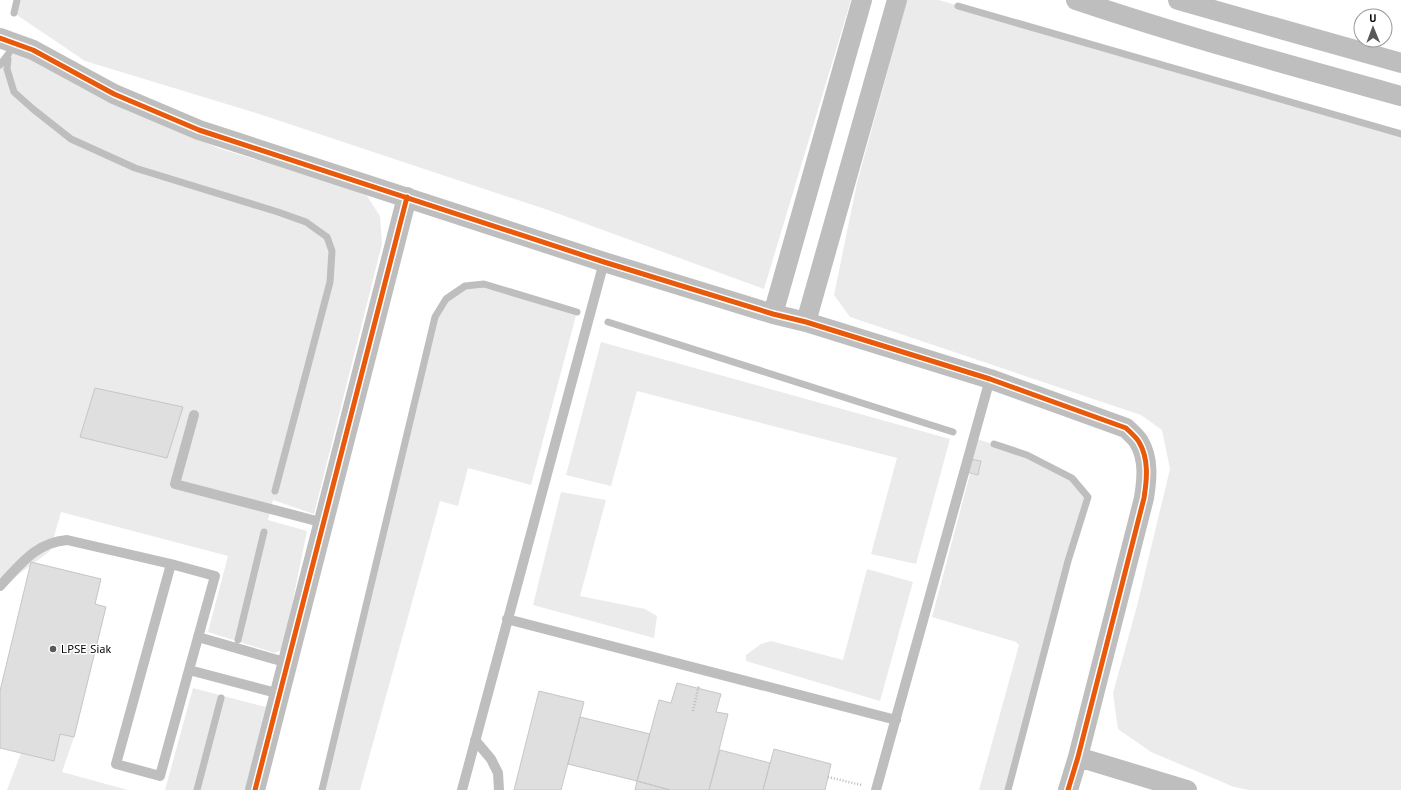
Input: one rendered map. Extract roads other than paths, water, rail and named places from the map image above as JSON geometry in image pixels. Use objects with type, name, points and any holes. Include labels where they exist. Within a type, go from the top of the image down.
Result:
[{"type":"street","points":[[773,314],[862,0]]},
{"type":"street","points":[[806,322],[897,0]]},
{"type":"street","points":[[1076,0],[1257,56],[1401,96]]},
{"type":"street","points":[[1178,0],[1401,63]]},
{"type":"street","points":[[0,38],[34,50],[114,94],[199,130],[604,262],[990,379],[1126,428],[1138,441],[1144,456],[1148,477],[1144,498],[1078,757],[1068,790]]},
{"type":"street","points":[[256,790],[407,197]]},
{"type":"street","points":[[1078,757],[1187,790]]},
{"type":"lane","points":[[462,790],[604,262]]},
{"type":"lane","points":[[877,790],[990,379]]},
{"type":"lane","points":[[194,414],[175,484],[324,523]]},
{"type":"lane","points":[[0,586],[42,546],[67,540],[171,564],[215,576],[160,776],[116,764],[171,564]]},
{"type":"lane","points":[[507,619],[896,720]]},
{"type":"lane","points":[[198,638],[288,663]]},
{"type":"lane","points":[[189,670],[280,694]]},
{"type":"lane","points":[[475,740],[491,760],[498,774],[499,790]]},
{"type":"waterway","points":[[14,13],[17,0]]},
{"type":"waterway","points":[[958,6],[1401,134]]},
{"type":"waterway","points":[[0,65],[9,53]]},
{"type":"waterway","points":[[8,59],[7,69],[14,92],[71,139],[135,168],[306,222],[327,237],[332,251],[330,282],[275,491]]},
{"type":"waterway","points":[[322,790],[435,317],[446,299],[465,286],[484,284],[577,312]]},
{"type":"waterway","points":[[608,322],[953,432]]},
{"type":"waterway","points":[[994,444],[1027,455],[1072,478],[1088,497],[1068,561],[1008,790]]},
{"type":"waterway","points":[[238,640],[264,532]]},
{"type":"waterway","points":[[197,790],[221,698]]},
{"type":"place","name":"LPSE Siak","points":[[53,649]]}]
